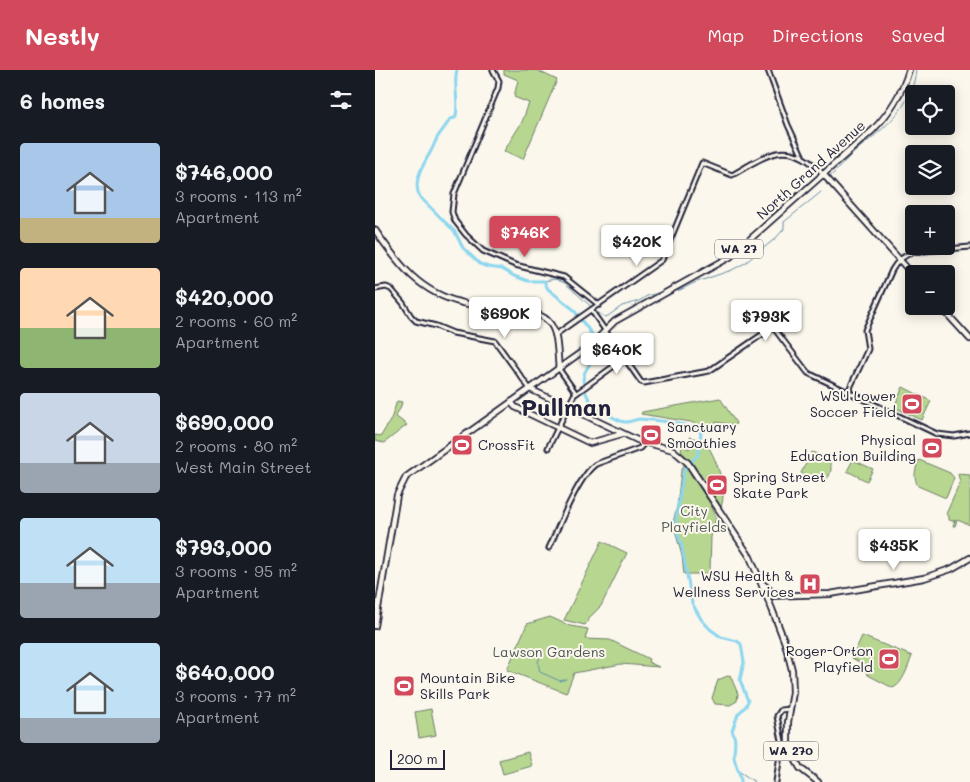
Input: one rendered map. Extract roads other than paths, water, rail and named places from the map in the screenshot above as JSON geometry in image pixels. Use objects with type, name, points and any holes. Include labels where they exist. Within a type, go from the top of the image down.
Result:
[{"type":"main road","name":"North Grand Avenue","points":[[559,368],[590,346],[615,321],[730,257],[885,117],[901,92],[909,70]]},
{"type":"main road","points":[[824,174],[905,266]]},
{"type":"main road","points":[[375,230],[407,273],[431,291],[463,303],[536,313],[549,322],[555,336],[559,368]]},
{"type":"main road","points":[[947,315],[970,339]]},
{"type":"main road","name":"WA 27","points":[[375,626],[397,495],[403,481],[420,466],[559,368]]},
{"type":"main road","points":[[542,380],[538,390],[547,397]]},
{"type":"main road","points":[[530,389],[626,435],[645,442]]},
{"type":"main road","points":[[511,402],[515,407],[591,443],[616,435],[626,435]]},
{"type":"main road","points":[[612,428],[616,435]]},
{"type":"main road","name":"WA 270","points":[[645,442],[668,448],[686,460],[750,557],[785,643],[792,670],[793,692],[787,732],[791,752],[800,768],[818,782]]},
{"type":"main road","points":[[767,596],[825,594],[930,574],[970,557]]},
{"type":"main road","points":[[761,582],[772,592],[783,596]]},
{"type":"main road","points":[[772,609],[774,599],[783,596]]},
{"type":"street","points":[[493,70],[499,81],[499,88],[453,199],[452,212],[455,221],[466,235],[483,251],[515,265],[564,277],[599,305]]},
{"type":"street","points":[[768,70],[788,125],[802,155],[824,174]]},
{"type":"street","points":[[555,336],[662,260],[703,163],[732,175],[772,154],[786,152],[802,155]]},
{"type":"street","points":[[848,392],[868,350],[865,330],[892,270],[900,260],[911,252],[970,247]]},
{"type":"street","points":[[375,288],[386,287],[391,289],[416,321],[453,333],[495,341],[530,389]]},
{"type":"street","points":[[593,309],[605,330],[641,382],[647,383],[709,370],[773,327],[805,372],[941,435],[954,436],[970,433]]},
{"type":"street","points":[[548,448],[567,407],[576,393],[625,358]]},
{"type":"street","points":[[559,368],[576,393]]},
{"type":"street","points":[[637,440],[641,447]]},
{"type":"street","points":[[549,548],[590,468],[641,447],[645,442]]},
{"type":"street","points":[[776,782],[783,741],[777,716],[781,710],[790,709]]},
{"type":"waterway","points":[[457,70],[456,116],[450,119],[438,137],[420,172],[417,185],[420,197],[455,232],[463,248],[480,264],[502,269],[528,281],[544,281],[548,289],[573,309],[594,337],[592,358],[585,373],[583,384],[590,401],[596,407],[624,422],[640,419],[663,421],[682,424],[701,433],[698,455],[684,469],[675,525],[682,547],[692,603],[701,619],[710,629],[721,637],[737,641],[741,644],[744,662],[740,680],[748,701],[738,714],[732,731],[735,740],[734,759],[741,782]]},
{"type":"waterway","points":[[830,177],[851,155],[896,116],[909,95],[916,70]]},
{"type":"waterway","points":[[674,291],[732,270],[745,263],[776,238],[784,229],[784,222],[821,192]]},
{"type":"waterway","points":[[544,281],[555,279],[565,283],[605,317],[622,306],[665,291]]},
{"type":"waterway","points":[[541,653],[538,663],[540,672],[560,681],[566,679]]},
{"type":"waterway","points":[[740,772],[755,782]]},
{"type":"place","name":"WSU Lower Soccer Field","points":[[912,404]]},
{"type":"place","name":"Sanctuary Smoothies","points":[[651,435]]},
{"type":"place","name":"CrossFit","points":[[462,445]]},
{"type":"place","name":"Physical Education Building","points":[[932,448]]},
{"type":"place","name":"Spring Street Skate Park","points":[[717,485]]},
{"type":"place","name":"WSU Health & Wellness Services","points":[[810,584]]},
{"type":"place","name":"Roger-Orton Playfield","points":[[889,659]]},
{"type":"place","name":"Mountain Bike Skills Park","points":[[404,686]]},
{"type":"district","name":"Pullman","points":[[566,408]]},
{"type":"park label","name":"City Playfields","points":[[694,520]]},
{"type":"park label","name":"Lawson Gardens","points":[[549,652]]}]
